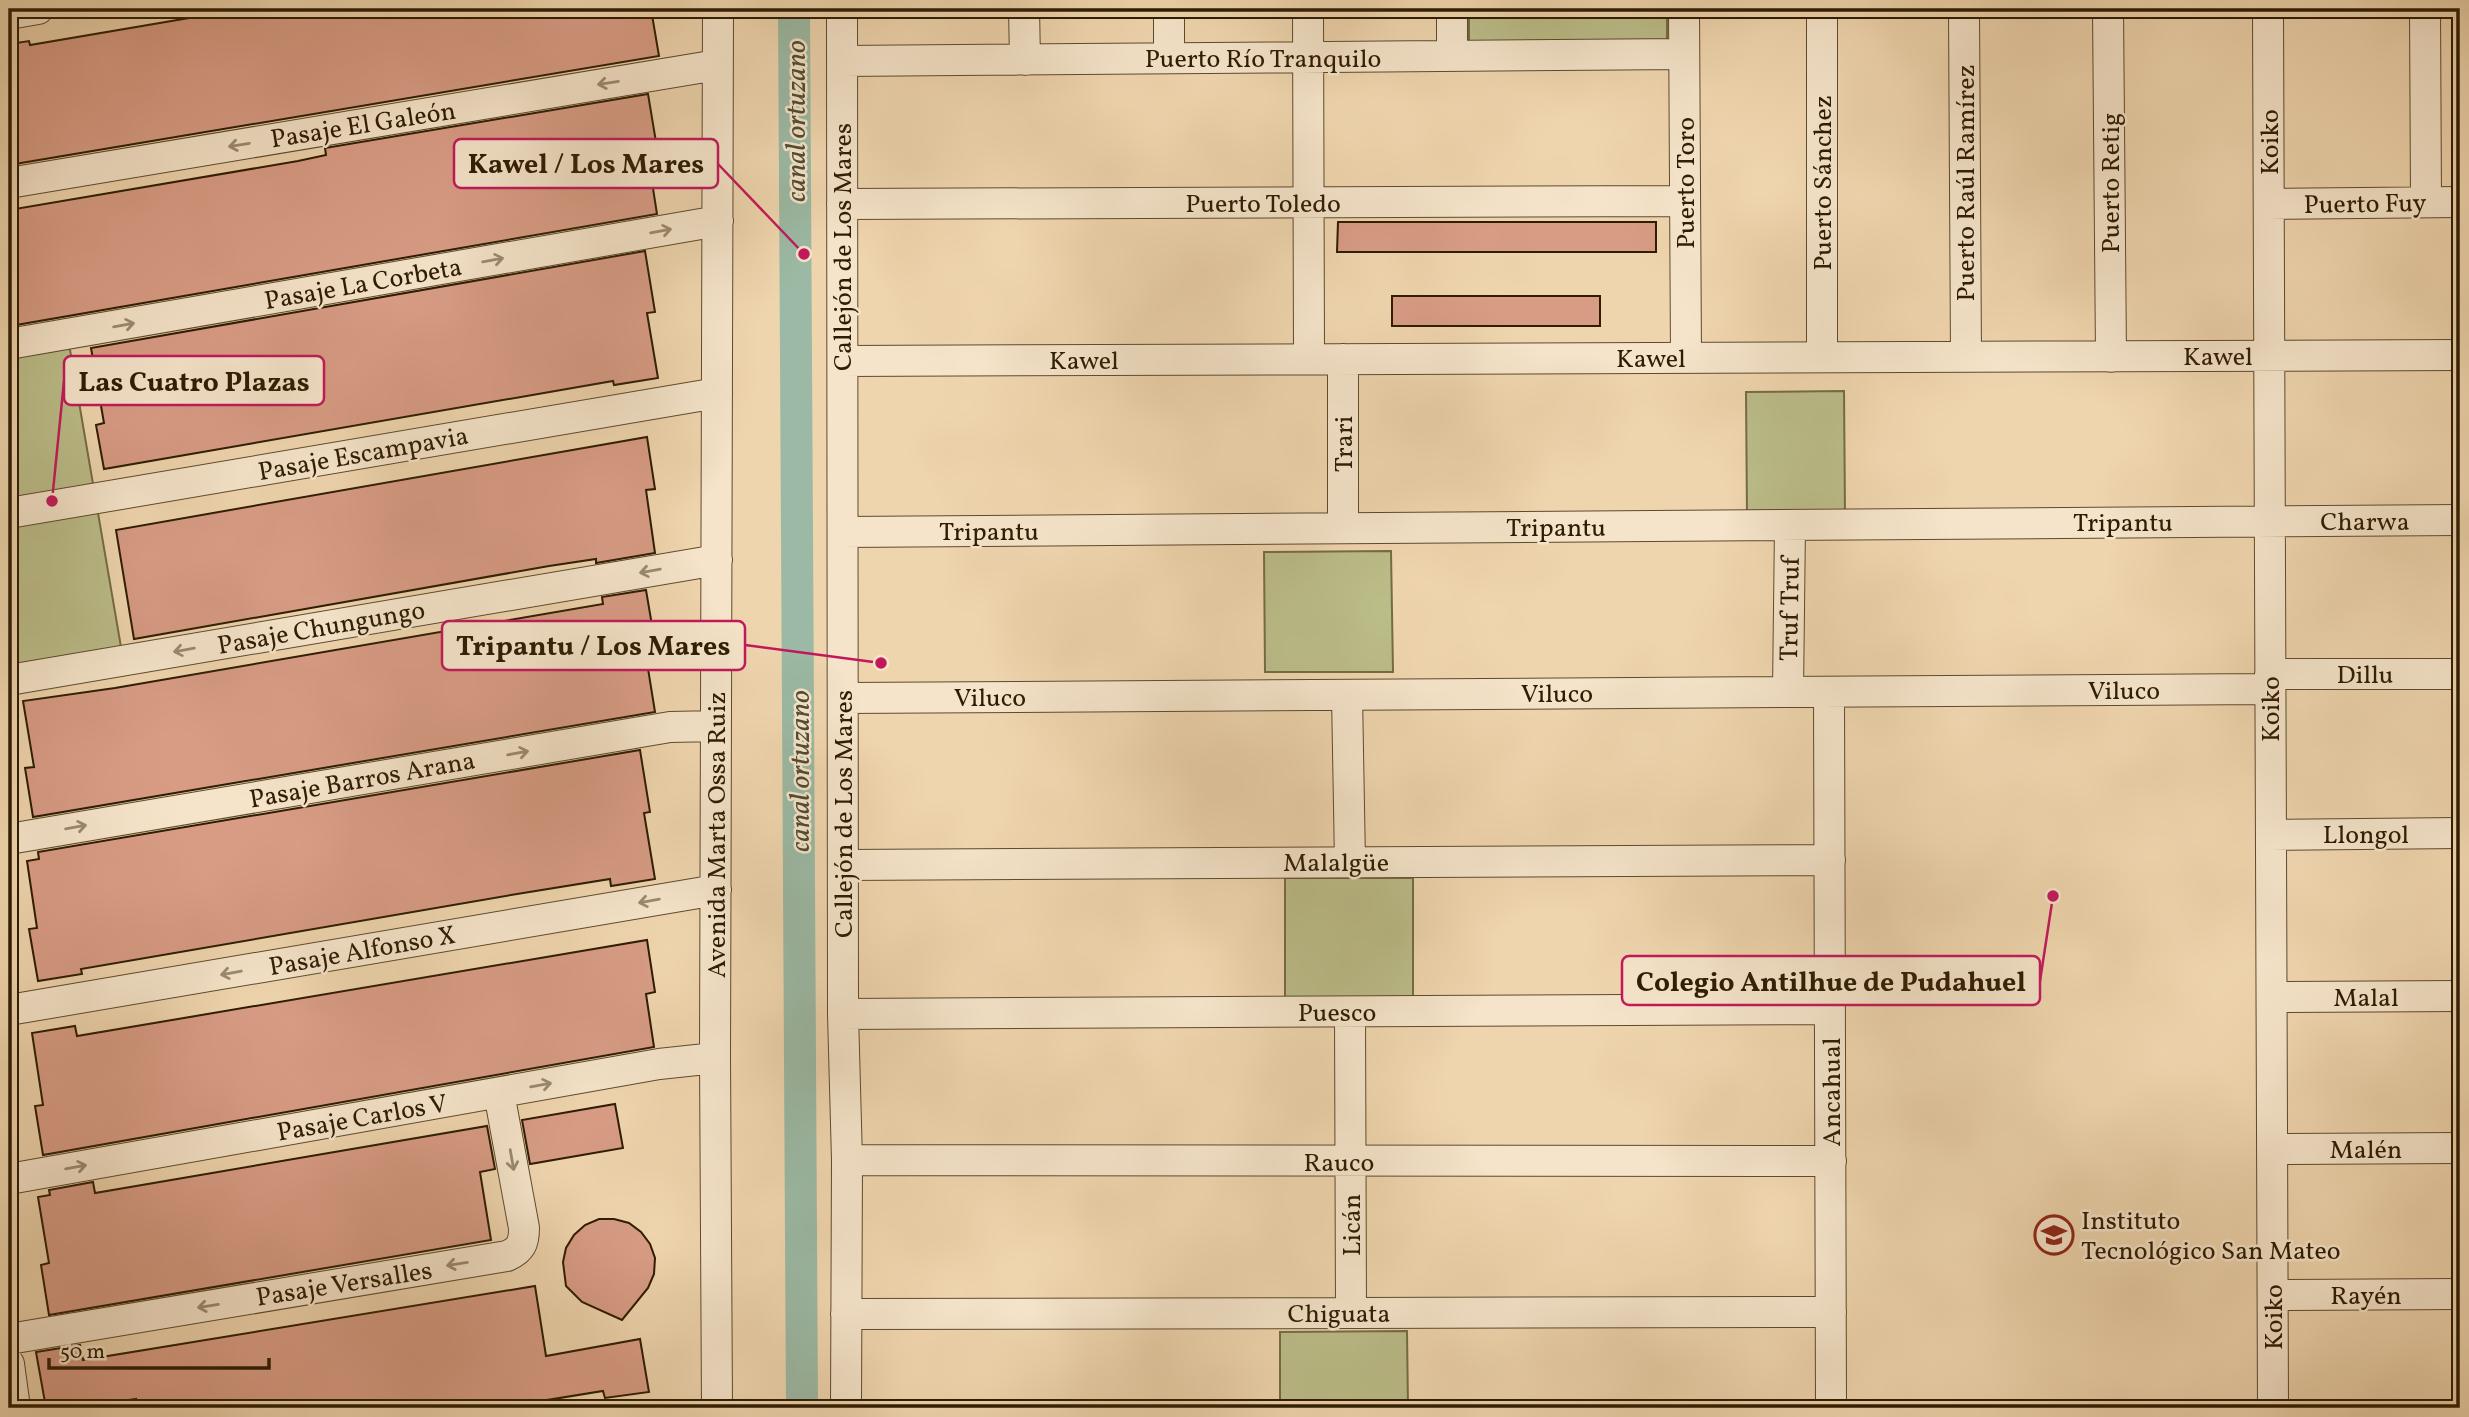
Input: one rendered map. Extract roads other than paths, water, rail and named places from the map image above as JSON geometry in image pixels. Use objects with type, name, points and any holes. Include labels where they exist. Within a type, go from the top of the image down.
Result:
[{"type":"street","points":[[9,14],[38,9]]},
{"type":"street","name":"Avenida Marta Ossa Ruiz","points":[[718,9],[715,1058],[718,1408]]},
{"type":"street","name":"Callejón de Los Mares","points":[[842,9],[846,1408]]},
{"type":"street","points":[[1024,9],[1025,60]]},
{"type":"street","points":[[1169,9],[1170,58]]},
{"type":"street","points":[[1308,9],[1309,359]]},
{"type":"street","points":[[1452,9],[1452,56]]},
{"type":"street","name":"Puerto Toro","points":[[1684,9],[1686,358]]},
{"type":"street","name":"Puerto Sánchez","points":[[1822,9],[1822,358]]},
{"type":"street","name":"Puerto Raúl Ramírez","points":[[1964,9],[1966,357]]},
{"type":"street","name":"Puerto Retig","points":[[2108,9],[2111,356]]},
{"type":"street","name":"Koiko","points":[[2268,9],[2273,1408]]},
{"type":"street","points":[[2426,9],[2426,202]]},
{"type":"street","name":"Puerto Río Tranquilo","points":[[842,61],[1684,54]]},
{"type":"street","name":"Pasaje El Galeón","points":[[9,183],[718,65]]},
{"type":"street","name":"Puerto Toledo","points":[[842,204],[1685,201]]},
{"type":"street","name":"Puerto Fuy","points":[[2269,204],[2460,202]]},
{"type":"street","name":"Pasaje La Corbeta","points":[[9,344],[718,221]]},
{"type":"street","name":"Kawel","points":[[843,361],[2460,355]]},
{"type":"street","name":"Trari","points":[[1343,359],[1343,528]]},
{"type":"street","name":"Pasaje Escampavia","points":[[9,513],[718,393]]},
{"type":"street","name":"Charwa","points":[[2270,521],[2460,520]]},
{"type":"street","name":"Tripantu","points":[[843,532],[2270,521]]},
{"type":"street","name":"Truf Truf","points":[[1788,692],[1790,525]]},
{"type":"street","name":"Pasaje Chungungo","points":[[9,680],[717,560]]},
{"type":"street","name":"Dillu","points":[[2270,682],[2460,674]]},
{"type":"street","name":"Viluco","points":[[843,698],[1829,692],[2270,682]]},
{"type":"street","name":"Ancahual","points":[[1829,692],[1831,1408]]},
{"type":"street","points":[[1347,695],[1350,862]]},
{"type":"street","name":"Pasaje Barros Arana","points":[[9,839],[670,727],[716,726]]},
{"type":"street","name":"Llongol","points":[[2271,835],[2460,833]]},
{"type":"street","name":"Malalgüe","points":[[843,864],[1830,860]]},
{"type":"street","name":"Pasaje Alfonso X","points":[[9,1010],[716,890]]},
{"type":"street","name":"Malal","points":[[2272,997],[2460,996]]},
{"type":"street","name":"Puesco","points":[[843,1014],[1830,1009]]},
{"type":"street","name":"Licán","points":[[1350,1012],[1351,1313]]},
{"type":"street","name":"Pasaje Carlos V","points":[[9,1179],[659,1064],[715,1058]]},
{"type":"street","name":"Pasaje Versalles","points":[[9,1339],[507,1256],[516,1252],[522,1247],[524,1228],[499,1093]]},
{"type":"street","name":"Malén","points":[[2272,1149],[2460,1148]]},
{"type":"street","name":"Rauco","points":[[846,1160],[1831,1161]]},
{"type":"street","name":"Rayén","points":[[2273,1295],[2460,1294]]},
{"type":"street","name":"Chiguata","points":[[846,1314],[1831,1312]]},
{"type":"street","points":[[9,1364],[15,1408]]},
{"type":"waterway","name":"canal ortuzano","points":[[794,9],[802,1408]]},
{"type":"place","name":"Kawel / Los Mares","points":[[804,254]]},
{"type":"place","name":"Las Cuatro Plazas","points":[[52,501]]},
{"type":"place","name":"Tripantu / Los Mares","points":[[881,663]]},
{"type":"place","name":"Colegio Antilhue de Pudahuel","points":[[2053,896]]},
{"type":"place","name":"Instituto Tecnológico San Mateo","points":[[2054,1235]]}]
